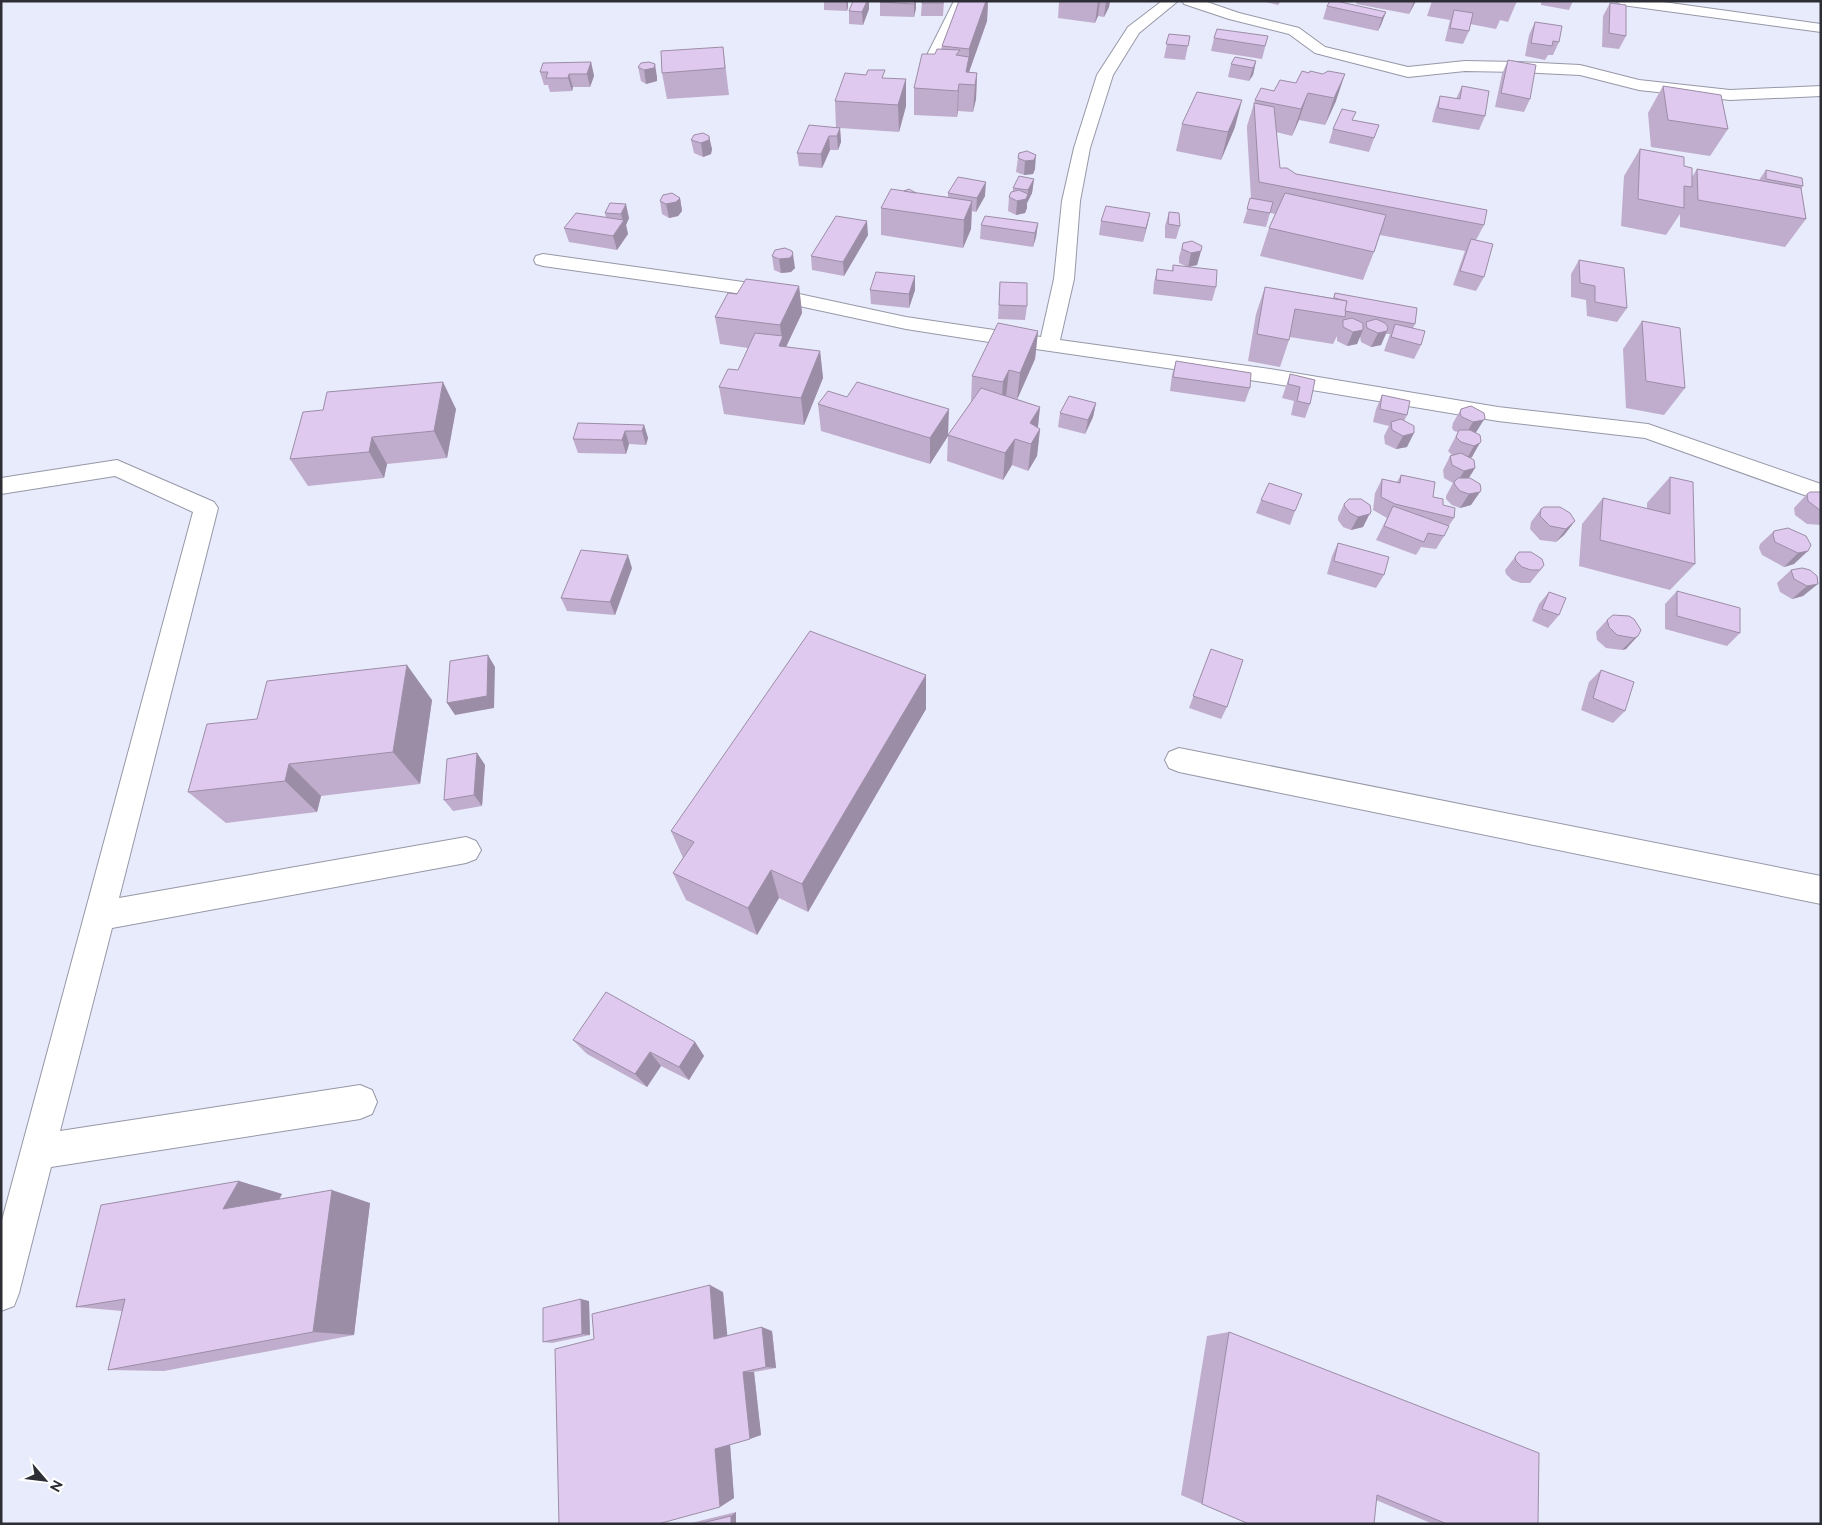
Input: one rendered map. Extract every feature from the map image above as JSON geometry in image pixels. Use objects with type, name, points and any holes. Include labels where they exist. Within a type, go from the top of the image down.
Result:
[{"type":"street","points":[[930,65],[961,1]]},
{"type":"street","points":[[1049,345],[1064,279],[1071,201],[1082,148],[1105,76],[1133,30],[1171,1]]},
{"type":"street","points":[[1189,1],[1234,16],[1294,32],[1320,50],[1408,72],[1465,66],[1518,67],[1580,70],[1640,85],[1730,95],[1821,91]]},
{"type":"street","points":[[1622,1],[1821,28]]},
{"type":"street","points":[[543,260],[743,288],[906,323],[1270,376],[1498,414],[1648,431],[1821,493]]},
{"type":"street","points":[[1,486],[117,468],[206,508],[1,1293]]},
{"type":"street","points":[[1179,760],[1821,890]]},
{"type":"street","points":[[99,916],[466,850]]},
{"type":"street","points":[[38,1152],[360,1102]]},
{"type":"building","points":[[853,1],[867,1],[862,12],[849,11]]},
{"type":"building","points":[[880,1],[915,1],[914,4]]},
{"type":"building","points":[[922,1],[944,1],[943,3],[922,3]]},
{"type":"building","points":[[959,1],[986,1],[969,49],[942,46]]},
{"type":"building","points":[[1330,1],[1386,12],[1382,18],[1327,6]]},
{"type":"building","points":[[1610,3],[1626,5],[1626,36],[1609,33]]},
{"type":"building","points":[[1454,10],[1473,13],[1469,31],[1450,28]]},
{"type":"building","points":[[1535,22],[1562,26],[1559,42],[1553,41],[1552,46],[1531,43]]},
{"type":"building","points":[[1217,29],[1268,36],[1265,46],[1214,38]]},
{"type":"building","points":[[1169,34],[1190,36],[1188,46],[1166,44]]},
{"type":"building","points":[[723,47],[725,68],[662,73],[661,51]]},
{"type":"building","points":[[937,49],[960,50],[956,55],[969,57],[966,72],[977,73],[975,85],[959,84],[958,91],[914,88],[922,54],[935,54]]},
{"type":"building","points":[[1235,57],[1256,61],[1253,68],[1231,64]]},
{"type":"building","points":[[1508,60],[1536,65],[1530,99],[1501,93]]},
{"type":"building","points":[[591,62],[587,74],[569,74],[568,78],[546,78],[548,72],[540,72],[543,63]]},
{"type":"building","points":[[649,62],[655,64],[654,68],[644,70],[638,67],[641,63]]},
{"type":"building","points":[[868,70],[885,70],[882,78],[906,79],[898,105],[835,101],[845,73],[866,75]]},
{"type":"building","points":[[1302,71],[1323,74],[1328,71],[1345,74],[1334,98],[1308,93],[1301,109],[1255,100],[1261,88],[1274,91],[1280,80],[1296,83]]},
{"type":"building","points":[[1462,86],[1489,91],[1485,116],[1438,108],[1440,96],[1460,99]]},
{"type":"building","points":[[1663,86],[1721,95],[1728,129],[1668,120]]},
{"type":"building","points":[[1197,92],[1242,100],[1228,132],[1182,124]]},
{"type":"building","points":[[1254,103],[1274,107],[1280,168],[1287,168],[1296,174],[1487,210],[1484,225],[1259,182]]},
{"type":"building","points":[[1342,109],[1356,112],[1352,120],[1379,125],[1374,138],[1333,129]]},
{"type":"building","points":[[809,125],[840,128],[837,136],[829,136],[821,154],[797,153]]},
{"type":"building","points":[[703,133],[709,136],[709,140],[701,143],[691,140],[694,135]]},
{"type":"building","points":[[1640,149],[1684,157],[1684,166],[1692,168],[1692,187],[1684,186],[1684,208],[1638,199]]},
{"type":"building","points":[[1027,151],[1036,155],[1034,160],[1025,161],[1018,158],[1019,153]]},
{"type":"building","points":[[1697,169],[1801,188],[1806,219],[1698,200]]},
{"type":"building","points":[[1766,170],[1802,178],[1803,186],[1766,179]]},
{"type":"building","points":[[1019,176],[1034,179],[1028,190],[1013,188]]},
{"type":"building","points":[[958,177],[986,182],[977,198],[948,193]]},
{"type":"building","points":[[891,189],[972,201],[964,220],[881,208]]},
{"type":"building","points":[[909,189],[916,193],[904,191]]},
{"type":"building","points":[[1019,190],[1028,194],[1026,199],[1017,201],[1009,197],[1011,192]]},
{"type":"building","points":[[672,193],[680,198],[676,202],[666,204],[660,201],[663,195]]},
{"type":"building","points":[[1285,193],[1386,215],[1374,252],[1269,228]]},
{"type":"building","points":[[1250,198],[1273,202],[1270,213],[1247,209]]},
{"type":"building","points":[[610,203],[626,204],[621,214],[605,213]]},
{"type":"building","points":[[1106,206],[1150,213],[1146,228],[1101,221]]},
{"type":"building","points":[[1169,212],[1179,213],[1180,226],[1168,224]]},
{"type":"building","points":[[576,213],[624,220],[613,236],[564,228]]},
{"type":"building","points":[[836,216],[867,221],[843,262],[811,256]]},
{"type":"building","points":[[985,216],[1038,223],[1035,233],[981,225]]},
{"type":"building","points":[[1471,239],[1493,244],[1484,277],[1460,271]]},
{"type":"building","points":[[1192,241],[1202,246],[1201,251],[1191,253],[1182,249],[1183,243]]},
{"type":"building","points":[[785,248],[792,251],[793,254],[790,258],[779,259],[772,256],[775,250]]},
{"type":"building","points":[[1579,260],[1624,268],[1627,308],[1595,302],[1595,286],[1580,283]]},
{"type":"building","points":[[1173,265],[1217,270],[1216,287],[1156,280],[1157,269],[1173,271]]},
{"type":"building","points":[[876,272],[915,276],[909,294],[870,290]]},
{"type":"building","points":[[746,279],[799,286],[780,325],[715,317],[728,293],[737,294]]},
{"type":"building","points":[[1000,282],[1027,283],[1027,306],[999,305]]},
{"type":"building","points":[[1265,287],[1347,301],[1345,317],[1295,309],[1289,340],[1257,334]]},
{"type":"building","points":[[1335,293],[1417,308],[1415,324],[1345,311],[1347,301],[1334,298]]},
{"type":"building","points":[[1352,318],[1363,323],[1363,330],[1353,332],[1343,327],[1343,320]]},
{"type":"building","points":[[1376,319],[1385,323],[1388,327],[1387,331],[1378,333],[1367,328],[1366,322]]},
{"type":"building","points":[[1642,321],[1680,328],[1685,388],[1646,381]]},
{"type":"building","points":[[998,323],[1038,331],[1020,373],[1009,370],[1003,382],[972,376]]},
{"type":"building","points":[[1395,324],[1425,331],[1421,345],[1391,337]]},
{"type":"building","points":[[755,333],[783,336],[779,346],[820,351],[801,398],[719,387],[728,369],[738,370]]},
{"type":"building","points":[[1176,361],[1251,373],[1250,388],[1173,377]]},
{"type":"building","points":[[1290,374],[1315,380],[1310,404],[1297,401],[1300,387],[1288,384]]},
{"type":"building","points":[[443,382],[434,431],[372,437],[369,452],[290,459],[303,412],[323,410],[327,392]]},
{"type":"building","points":[[857,382],[949,409],[930,438],[818,404],[828,391],[847,397]]},
{"type":"building","points":[[981,388],[1040,407],[1030,423],[1040,429],[1031,444],[1015,439],[1005,453],[948,435]]},
{"type":"building","points":[[1382,395],[1410,401],[1407,415],[1380,409]]},
{"type":"building","points":[[1069,396],[1096,403],[1088,420],[1060,413]]},
{"type":"building","points":[[1471,406],[1484,413],[1484,420],[1473,422],[1462,417],[1460,414],[1461,409]]},
{"type":"building","points":[[1401,419],[1414,426],[1414,433],[1403,436],[1392,430],[1391,422]]},
{"type":"building","points":[[578,423],[644,425],[642,431],[625,431],[622,440],[573,439]]},
{"type":"building","points":[[1459,430],[1470,430],[1480,435],[1480,443],[1474,446],[1461,442],[1456,437]]},
{"type":"building","points":[[1461,453],[1474,460],[1475,468],[1464,471],[1452,465],[1450,456]]},
{"type":"building","points":[[1401,475],[1435,482],[1433,497],[1443,499],[1443,505],[1455,508],[1454,518],[1395,504],[1381,497],[1382,479],[1400,483]]},
{"type":"building","points":[[1670,477],[1693,482],[1695,564],[1600,540],[1603,498],[1670,514]]},
{"type":"building","points":[[1458,478],[1470,478],[1480,484],[1480,492],[1469,494],[1460,491],[1454,482]]},
{"type":"building","points":[[1269,483],[1302,494],[1295,511],[1261,500]]},
{"type":"building","points":[[1810,492],[1821,492],[1821,511],[1808,501],[1807,494]]},
{"type":"building","points":[[1349,499],[1361,499],[1370,505],[1370,514],[1358,517],[1350,513],[1344,504]]},
{"type":"building","points":[[1393,506],[1449,526],[1444,536],[1428,533],[1424,542],[1384,526]]},
{"type":"building","points":[[1544,507],[1560,507],[1570,513],[1575,521],[1566,529],[1550,526],[1540,516],[1541,509]]},
{"type":"building","points":[[1788,528],[1806,536],[1811,545],[1808,551],[1798,553],[1775,542],[1774,531]]},
{"type":"building","points":[[1338,543],[1389,557],[1384,575],[1334,561]]},
{"type":"building","points":[[581,550],[628,555],[610,602],[561,598]]},
{"type":"building","points":[[1519,552],[1531,552],[1542,559],[1544,565],[1540,570],[1522,567],[1515,557]]},
{"type":"building","points":[[1802,568],[1810,570],[1817,576],[1818,584],[1807,586],[1794,579],[1791,570]]},
{"type":"building","points":[[1677,591],[1740,608],[1740,633],[1677,616]]},
{"type":"building","points":[[1549,592],[1566,598],[1559,615],[1542,609]]},
{"type":"building","points":[[1613,615],[1629,616],[1634,619],[1641,630],[1638,636],[1634,638],[1617,635],[1609,627],[1607,620]]},
{"type":"building","points":[[810,631],[926,675],[802,884],[771,870],[748,908],[673,873],[694,842],[671,831]]},
{"type":"building","points":[[1211,649],[1243,660],[1227,707],[1193,696]]},
{"type":"building","points":[[488,655],[487,696],[447,703],[450,661]]},
{"type":"building","points":[[407,665],[393,752],[289,764],[285,781],[188,792],[207,724],[257,719],[267,681]]},
{"type":"building","points":[[1601,670],[1634,682],[1625,711],[1593,698]]},
{"type":"building","points":[[477,753],[474,795],[444,800],[447,759]]},
{"type":"building","points":[[606,992],[695,1042],[679,1067],[650,1052],[635,1074],[573,1040]]},
{"type":"building","points":[[239,1181],[223,1209],[332,1190],[313,1332],[108,1370],[125,1299],[76,1307],[101,1205]]},
{"type":"building","points":[[710,1285],[714,1339],[762,1327],[766,1367],[743,1372],[750,1439],[715,1449],[720,1507],[658,1524],[559,1524],[555,1349],[594,1339],[592,1314]]},
{"type":"building","points":[[581,1299],[582,1334],[543,1342],[543,1308]]},
{"type":"building","points":[[1229,1332],[1539,1453],[1538,1524],[1447,1524],[1377,1495],[1374,1524],[1249,1524],[1202,1504]]},
{"type":"building","points":[[731,1516],[731,1524],[698,1524]]}]
